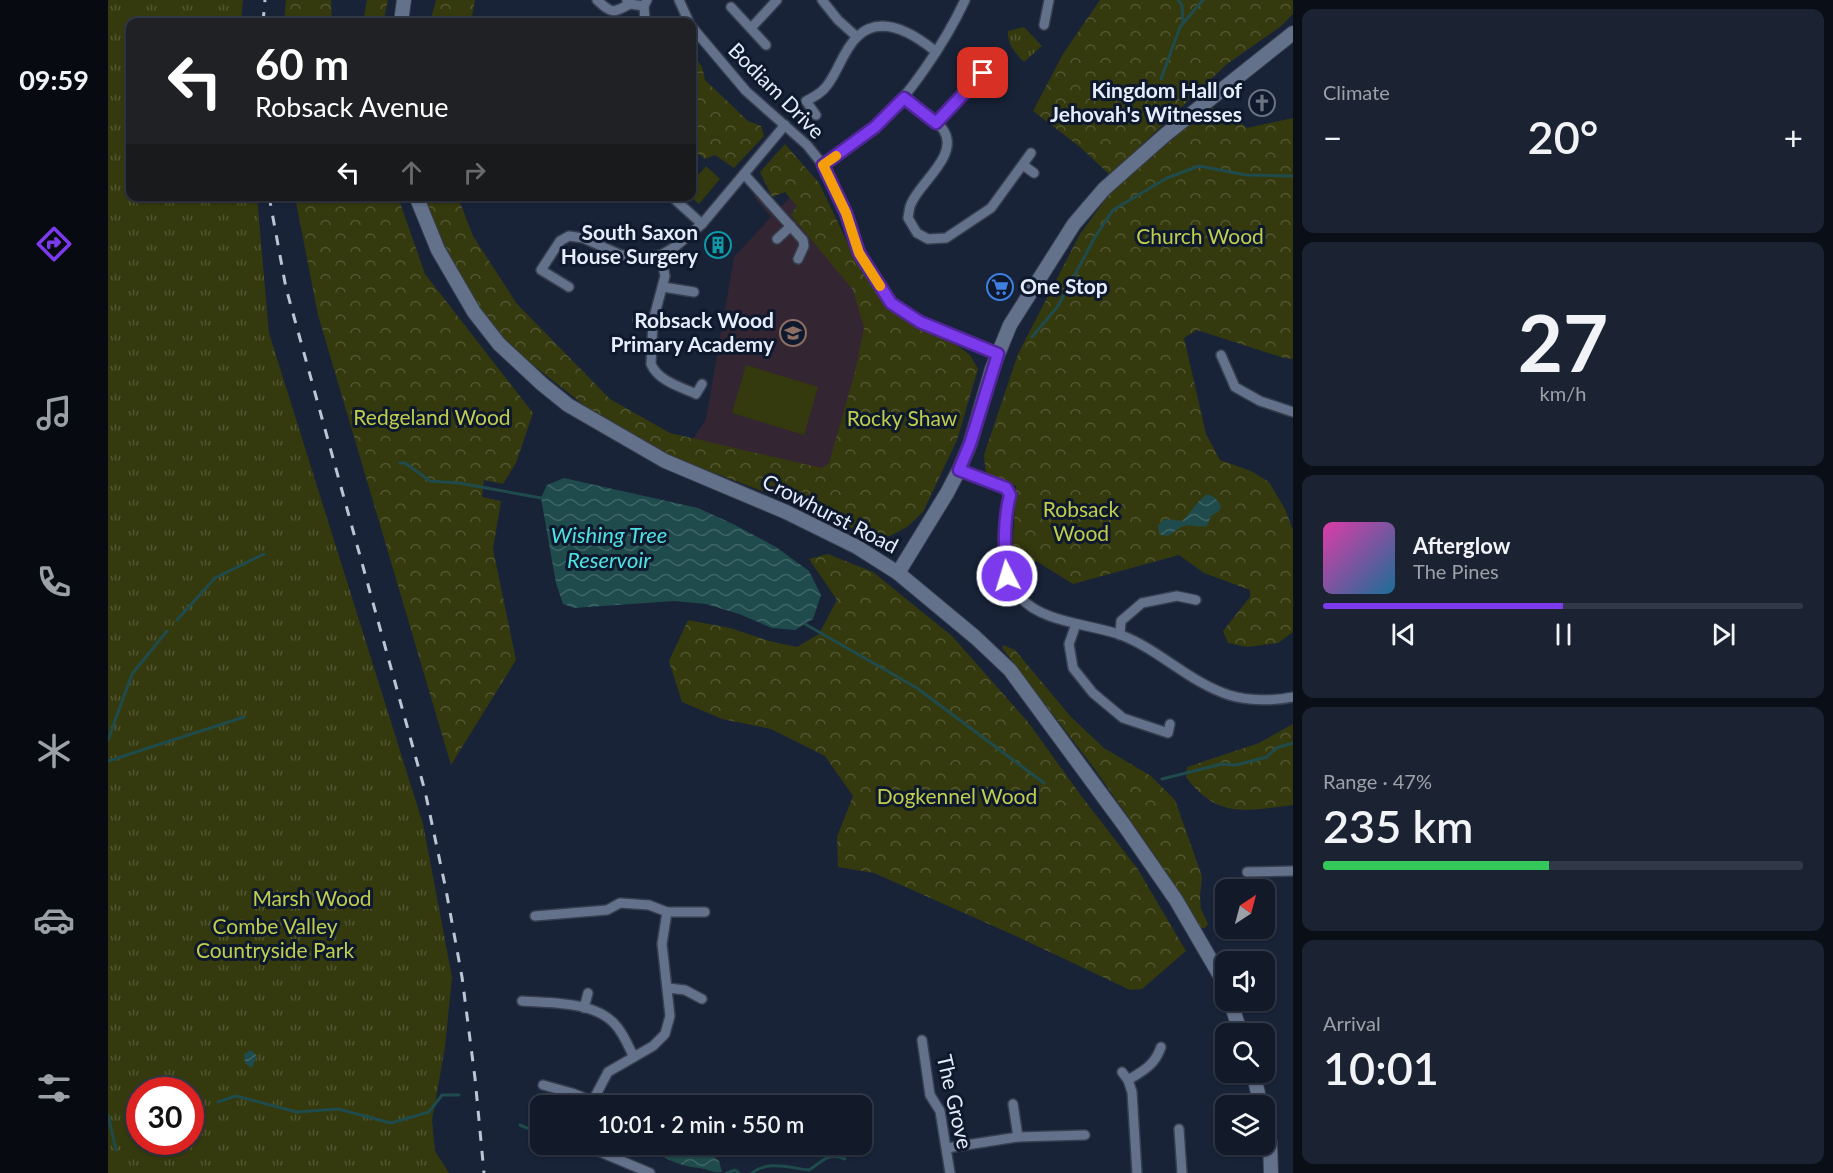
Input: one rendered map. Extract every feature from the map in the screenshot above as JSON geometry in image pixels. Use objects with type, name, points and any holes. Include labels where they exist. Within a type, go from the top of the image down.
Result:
[{"type":"main road","points":[[402,18],[404,0]]},
{"type":"main road","points":[[898,573],[959,470],[970,444],[998,354],[1011,326],[1074,224],[1104,189],[1165,135],[1293,33]]},
{"type":"main road","name":"Crowhurst Road","points":[[418,201],[438,250],[474,312],[499,344],[568,405],[665,461],[826,531],[857,547],[898,573],[975,637],[1010,670],[1117,815],[1176,900],[1215,967]]},
{"type":"main road","points":[[1270,1155],[1272,1173]]},
{"type":"street","points":[[597,0],[608,10],[615,12],[628,2],[646,3],[645,18]]},
{"type":"street","points":[[679,0],[687,18]]},
{"type":"street","points":[[751,28],[777,0]]},
{"type":"street","points":[[822,0],[838,20],[857,37]]},
{"type":"street","points":[[823,165],[875,127],[904,98],[954,22],[965,0]]},
{"type":"street","points":[[1044,25],[1048,0]]},
{"type":"street","points":[[731,7],[766,45]]},
{"type":"street","points":[[816,115],[802,103],[825,89],[857,37],[874,28],[904,29],[935,51]]},
{"type":"street","name":"Bodiam Drive","points":[[696,32],[746,91],[807,145],[823,165],[846,213],[859,253],[891,303],[920,322],[998,354]]},
{"type":"street","points":[[936,123],[983,73]]},
{"type":"street","points":[[904,98],[944,130],[948,141],[944,156],[911,203],[908,218],[917,233],[928,239],[946,238],[991,208],[1031,153]]},
{"type":"street","points":[[569,287],[541,270],[560,241],[569,236],[583,238],[618,254],[635,258],[661,255],[675,247],[702,224],[784,125]]},
{"type":"street","points":[[1023,165],[1034,173]]},
{"type":"street","points":[[744,174],[803,240],[804,246],[798,259]]},
{"type":"street","points":[[677,201],[702,224]]},
{"type":"street","points":[[777,239],[791,226]]},
{"type":"street","points":[[661,255],[665,276],[653,321],[651,364],[665,380],[696,394],[702,384]]},
{"type":"street","points":[[663,286],[694,292]]},
{"type":"street","points":[[638,320],[653,321]]},
{"type":"street","points":[[1221,355],[1234,387],[1258,405],[1293,412]]},
{"type":"street","points":[[959,470],[1006,488],[1010,495],[1006,511],[1004,550],[1007,576],[1020,598],[1045,614],[1120,635],[1157,653],[1172,665],[1230,695],[1260,699],[1293,697]]},
{"type":"street","points":[[990,587],[1007,576]]},
{"type":"street","points":[[1120,635],[1121,621],[1142,603],[1176,596],[1190,603]]},
{"type":"street","points":[[1076,624],[1069,644],[1073,668],[1093,693],[1123,718],[1168,733],[1170,724]]},
{"type":"street","points":[[1247,872],[1293,871]]},
{"type":"street","points":[[556,903],[556,915]]},
{"type":"street","points":[[535,916],[608,910],[620,903],[649,906],[667,912],[705,912]]},
{"type":"street","points":[[595,1095],[608,1072],[653,1046],[664,1035],[670,1016],[662,944],[667,912]]},
{"type":"street","points":[[668,988],[685,990],[702,999]]},
{"type":"street","points":[[584,1008],[588,993]]},
{"type":"street","points":[[522,1001],[584,1008],[603,1015],[618,1028],[634,1057]]},
{"type":"street","name":"The Grove","points":[[922,1040],[930,1095],[940,1111],[950,1173]]},
{"type":"street","points":[[1137,1173],[1131,1092],[1125,1076],[1152,1065],[1161,1047]]},
{"type":"street","points":[[543,1085],[576,1095]]},
{"type":"street","points":[[1013,1104],[1018,1137]]},
{"type":"street","points":[[1179,1129],[1182,1173]]},
{"type":"street","points":[[947,1148],[1018,1137],[1085,1136]]},
{"type":"street","points":[[607,1155],[650,1173]]},
{"type":"shaded area","name":"Robsack Wood Primary Academy","points":[[764,189],[781,207],[790,197],[818,232],[862,298],[867,372],[831,473],[688,447],[706,419],[734,257],[771,217],[754,197]]},
{"type":"green space","name":"Combe Valley Countryside Park","points":[[108,0],[243,0],[241,18],[126,18],[126,201],[257,201],[269,333],[423,824],[452,977],[445,1047],[432,1120],[435,1151],[449,1173],[108,1173]]},
{"type":"green space","points":[[286,0],[331,0],[332,18],[284,18]]},
{"type":"green space","points":[[367,0],[388,0],[384,18],[364,18]]},
{"type":"green space","points":[[436,0],[475,0],[472,18],[431,18]]},
{"type":"green space","points":[[1100,0],[1293,0],[1293,14],[1280,27],[1227,64],[1110,175],[1080,147],[1033,111],[1063,54]]},
{"type":"green space","points":[[1024,27],[1042,46],[1024,62],[1010,44],[1008,31]]},
{"type":"green space","points":[[696,59],[702,67],[705,80],[748,121],[761,126],[764,136],[734,168],[715,155],[705,159],[696,152]]},
{"type":"green space","name":"Church Wood","points":[[1210,107],[1227,111],[1247,128],[1293,118],[1293,359],[1197,330],[1184,338],[1206,434],[1220,460],[1251,471],[1269,482],[1285,509],[1293,530],[1293,632],[1278,643],[1247,647],[1228,643],[1223,631],[1250,597],[1250,590],[1204,573],[1179,555],[1073,584],[1036,561],[1023,564],[1012,557],[1016,486],[986,476],[984,455],[1018,354],[1080,234],[1111,192]]},
{"type":"green space","name":"Rocky Shaw","points":[[785,144],[819,183],[851,250],[887,307],[920,329],[952,342],[970,355],[978,369],[957,440],[923,512],[907,527],[890,536],[875,539],[820,513],[672,457],[603,420],[528,361],[503,338],[480,308],[453,264],[426,201],[460,201],[473,236],[517,304],[610,399],[670,433],[822,468],[829,463],[855,372],[864,328],[853,290],[791,215],[797,206],[785,192],[772,197],[760,172]]},
{"type":"green space","points":[[706,166],[720,179],[699,204],[696,201],[696,177]]},
{"type":"green space","name":"Redgeland Wood","points":[[296,201],[399,201],[425,274],[533,413],[516,463],[503,484],[484,480],[482,497],[501,501],[493,549],[516,660],[451,765],[318,315]]},
{"type":"green space","points":[[746,365],[818,387],[804,435],[732,413]]},
{"type":"green space","name":"Dogkennel Wood","points":[[828,554],[873,572],[952,636],[1028,722],[1137,868],[1186,951],[1142,989],[1130,990],[874,873],[838,867],[837,837],[853,796],[825,756],[771,729],[722,719],[682,702],[669,661],[688,620],[730,628],[769,641],[797,647],[819,634],[837,600],[809,559]]},
{"type":"green space","points":[[1003,645],[1015,650],[1071,717],[1104,748],[1151,776],[1175,800],[1202,876],[1201,909],[1208,924],[1205,928],[1201,928],[1188,916],[1156,857],[1094,768],[1002,648]]},
{"type":"green space","points":[[1293,724],[1293,805],[1247,810],[1221,806],[1198,791],[1186,777],[1187,767],[1259,743]]},
{"type":"water","name":"Wishing Tree Reservoir","points":[[564,478],[698,508],[776,547],[809,571],[821,595],[813,619],[795,630],[772,628],[739,614],[706,604],[674,601],[574,608],[563,604],[556,583],[541,498],[547,485]]},
{"type":"water","points":[[1207,494],[1214,497],[1221,505],[1220,510],[1211,516],[1207,526],[1184,526],[1169,535],[1159,534],[1158,525],[1165,519],[1182,521]]},
{"type":"water","points":[[251,1050],[257,1056],[252,1068],[245,1063],[244,1054]]},
{"type":"water","points":[[660,1155],[712,1155],[719,1161],[722,1172],[684,1165]]},
{"type":"waterway","points":[[1178,0],[1182,5],[1183,22]]},
{"type":"waterway","points":[[1161,79],[1180,27],[1203,0]]},
{"type":"waterway","points":[[1032,337],[1058,306],[1095,237],[1113,210],[1167,178],[1199,166],[1246,175],[1293,176]]},
{"type":"waterway","points":[[400,463],[405,463],[430,481],[459,483],[541,498]]},
{"type":"waterway","points":[[177,620],[215,578],[264,554]]},
{"type":"waterway","points":[[805,624],[917,688],[1044,783]]},
{"type":"waterway","points":[[108,740],[132,674],[167,631]]},
{"type":"waterway","points":[[108,761],[244,717]]},
{"type":"waterway","points":[[1162,779],[1222,764],[1236,765],[1267,757],[1276,748],[1293,743]]},
{"type":"waterway","points":[[218,1102],[236,1096],[297,1112],[338,1109],[391,1123],[429,1112],[442,1095],[459,1095]]},
{"type":"waterway","points":[[108,1115],[116,1150]]},
{"type":"waterway","points":[[520,1125],[530,1128]]},
{"type":"waterway","points":[[752,1173],[772,1166],[809,1170],[830,1157],[845,1159]]},
{"type":"waterway","points":[[727,1173],[735,1170],[739,1173]]},
{"type":"railway","points":[[263,18],[265,0]]},
{"type":"railway","points":[[270,201],[286,288],[425,791],[462,977],[484,1173]]},
{"type":"slow traffic","points":[[836,156],[823,165],[846,213],[859,253],[880,286]]},
{"type":"place","name":"Kingdom Hall of Jehovah's Witnesses","points":[[1262,103]]},
{"type":"place","name":"South Saxon House Surgery","points":[[718,245]]},
{"type":"place","name":"One Stop","points":[[1000,287]]},
{"type":"place","name":"Robsack Wood Primary Academy","points":[[793,333]]},
{"type":"route","points":[[983,73],[936,123],[904,98],[875,127],[823,165],[846,213],[859,253],[891,303],[920,322],[998,354],[970,444],[959,470],[1006,488],[1010,495],[1006,511],[1004,550],[1007,576]]},
{"type":"park label","name":"Robsack Wood","points":[[1081,522]]},
{"type":"park label","name":"Marsh Wood","points":[[312,899]]}]
